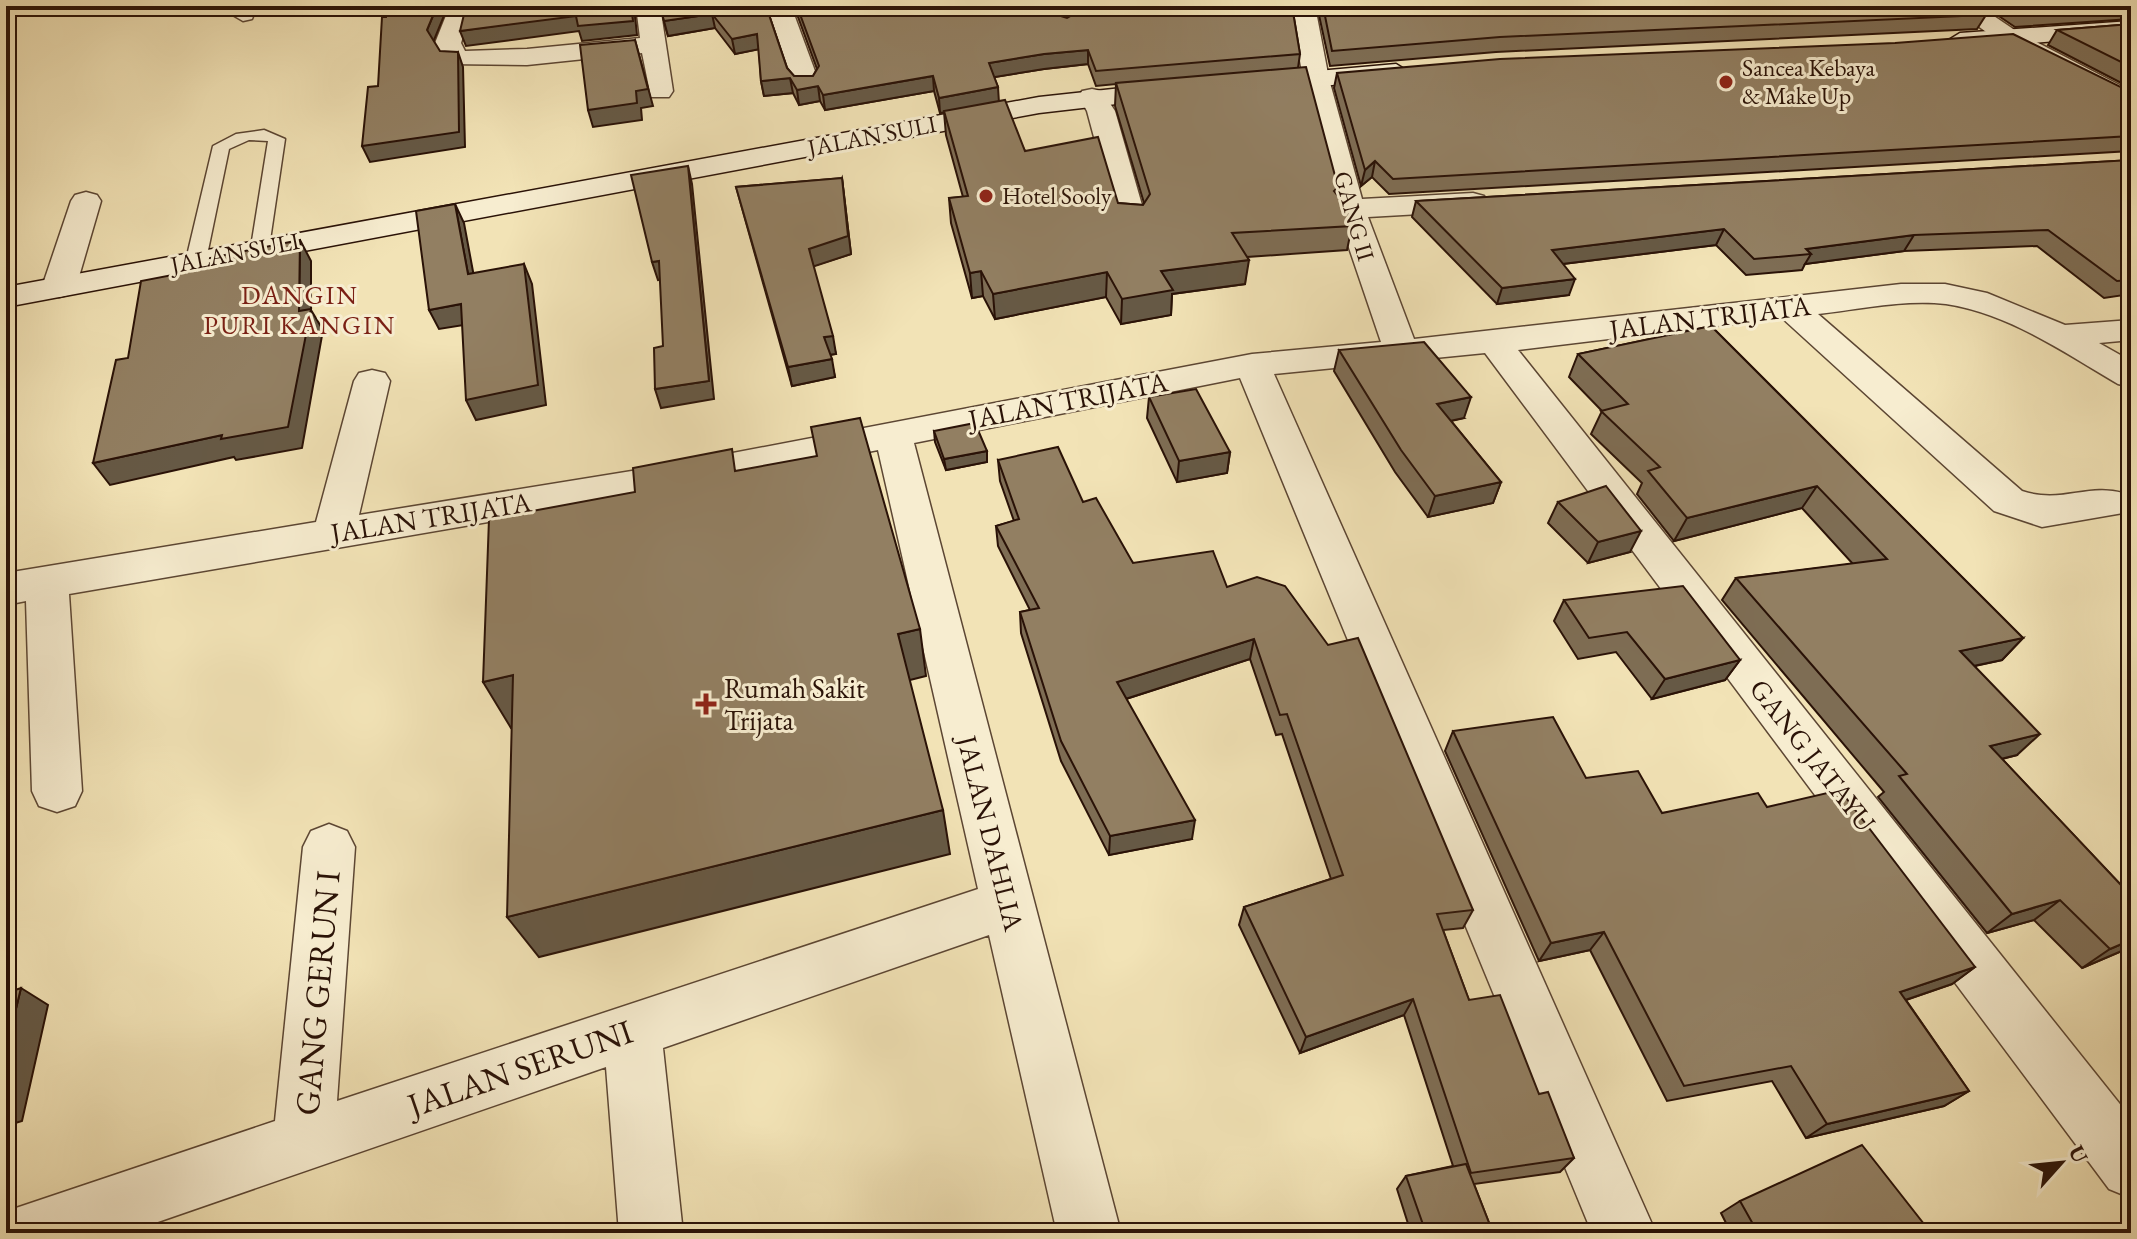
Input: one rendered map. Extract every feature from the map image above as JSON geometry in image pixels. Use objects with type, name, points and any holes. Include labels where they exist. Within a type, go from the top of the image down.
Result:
[{"type":"street","points":[[648,6],[660,91]]},
{"type":"street","points":[[779,6],[806,82]]},
{"type":"street","name":"GANG II","points":[[1303,6],[1316,79],[1352,209],[1375,288],[1402,351]]},
{"type":"street","points":[[1963,6],[2010,38],[2128,98]]},
{"type":"street","points":[[458,13],[448,43],[457,59],[527,57],[653,44]]},
{"type":"street","points":[[1933,43],[2131,28]]},
{"type":"street","points":[[1227,87],[1426,69]]},
{"type":"street","name":"JALAN SULI","points":[[6,297],[260,247],[1092,97],[1197,89]]},
{"type":"street","points":[[1092,97],[1101,111],[1131,219]]},
{"type":"street","points":[[59,287],[86,201]]},
{"type":"street","points":[[1352,209],[1494,201]]},
{"type":"street","name":"JALAN TRIJATA","points":[[27,586],[675,477],[1252,365],[1494,342],[1901,294],[1950,294],[1995,308],[2062,336],[2131,330]]},
{"type":"street","points":[[1790,307],[2008,501],[2042,513],[2109,503]]},
{"type":"street","points":[[2062,336],[2131,376]]},
{"type":"street","name":"GANG JATAYU","points":[[1494,342],[2131,1167]]},
{"type":"street","points":[[1252,365],[1624,1233]]},
{"type":"street","points":[[334,533],[372,381]]},
{"type":"street","name":"JALAN DAHLIA","points":[[893,434],[1089,1233]]},
{"type":"street","points":[[27,586],[57,791]]},
{"type":"street","name":"GANG GERUN I","points":[[304,1140],[329,847]]},
{"type":"street","name":"JALAN SERUNI","points":[[33,1233],[1008,904]]},
{"type":"street","points":[[632,1030],[651,1233]]},
{"type":"lane","points":[[196,260],[221,146],[233,140],[268,134],[277,139],[260,247]]},
{"type":"building","points":[[388,6],[437,6],[427,30],[440,51],[458,52],[459,132],[362,146],[368,87],[378,86],[382,17],[386,17]]},
{"type":"building","points":[[466,6],[631,6],[633,21],[578,26],[576,16],[460,31]]},
{"type":"building","points":[[660,6],[766,6],[787,68],[794,76],[813,76],[819,66],[797,6],[1050,6],[1057,15],[1067,18],[1083,9],[1081,6],[1292,6],[1300,54],[1096,71],[1088,50],[989,63],[998,87],[939,98],[933,76],[823,95],[818,86],[797,90],[790,78],[761,81],[757,34],[732,39],[712,14],[664,21]]},
{"type":"building","points":[[1323,6],[1973,6],[1986,15],[1500,37],[1332,51]]},
{"type":"building","points":[[2014,6],[2118,6],[2023,12]]},
{"type":"building","points":[[2131,24],[2131,67],[2057,30]]},
{"type":"building","points":[[2013,34],[2131,92],[2131,136],[1393,179],[1375,161],[1365,170],[1337,73],[1500,59],[1895,43]]},
{"type":"building","points":[[635,40],[648,89],[636,91],[637,103],[588,110],[580,45]]},
{"type":"building","points":[[1306,67],[1338,187],[1334,191],[1343,202],[1352,226],[1232,233],[1249,260],[1161,271],[1173,290],[1122,299],[1107,272],[993,294],[981,271],[970,273],[949,198],[968,196],[944,111],[1005,100],[1025,151],[1098,137],[1118,203],[1143,205],[1150,194],[1116,83]]},
{"type":"building","points":[[2131,160],[2131,280],[2117,281],[2048,230],[1914,235],[1806,249],[1811,254],[1754,259],[1724,229],[1552,250],[1575,279],[1502,288],[1416,201]]},
{"type":"building","points":[[688,166],[709,381],[655,389],[654,348],[663,346],[659,261],[652,262],[631,175]]},
{"type":"building","points":[[842,178],[848,236],[809,249],[833,336],[824,337],[832,359],[788,367],[736,187]]},
{"type":"building","points":[[455,204],[468,274],[524,264],[538,385],[466,400],[461,304],[429,310],[416,211]]},
{"type":"building","points":[[300,240],[299,311],[311,309],[288,427],[221,439],[222,435],[93,463],[116,360],[128,358],[141,281],[209,268],[210,258]]},
{"type":"building","points":[[1711,326],[2023,638],[1960,651],[2040,734],[1990,746],[2120,884],[2131,879],[2131,940],[2110,949],[2060,900],[2012,914],[1899,776],[1907,774],[1736,578],[1887,559],[1817,486],[1687,518],[1648,471],[1660,467],[1601,411],[1628,404],[1578,354]]},
{"type":"building","points":[[1424,342],[1471,397],[1437,404],[1501,482],[1435,496],[1401,450],[1339,350]]},
{"type":"building","points":[[1196,389],[1230,452],[1179,461],[1149,397]]},
{"type":"building","name":"Rumah Sakit Trijata","points":[[860,418],[920,629],[898,634],[943,810],[507,917],[513,675],[483,682],[489,519],[635,492],[633,468],[732,449],[735,471],[817,456],[811,427]]},
{"type":"building","points":[[975,423],[987,451],[944,459],[934,431]]},
{"type":"building","points":[[1058,447],[1083,502],[1096,498],[1133,563],[1213,551],[1227,587],[1257,577],[1285,586],[1328,645],[1358,638],[1473,910],[1437,914],[1469,1000],[1500,995],[1539,1094],[1548,1092],[1574,1158],[1471,1173],[1413,999],[1306,1037],[1244,907],[1343,875],[1287,714],[1280,715],[1254,639],[1117,682],[1195,820],[1110,836],[1061,741],[1020,612],[1039,608],[996,526],[1019,519],[998,460]]},
{"type":"building","points":[[1606,486],[1641,531],[1598,542],[1558,502]]},
{"type":"building","points":[[1683,586],[1740,660],[1665,679],[1627,632],[1589,638],[1564,600]]},
{"type":"building","points":[[1553,717],[1586,778],[1638,771],[1662,813],[1758,793],[1767,807],[1840,790],[1975,967],[1900,992],[1969,1091],[1827,1124],[1791,1066],[1684,1086],[1604,932],[1551,943],[1453,731]]},
{"type":"building","points":[[21,988],[6,1050],[6,993]]},
{"type":"building","points":[[1862,1145],[1931,1233],[1758,1233],[1740,1201]]},
{"type":"building","points":[[1466,1164],[1493,1233],[1426,1233],[1406,1176]]},
{"type":"place","name":"Sancea Kebaya & Make Up","points":[[1726,82]]},
{"type":"place","name":"Hotel Sooly","points":[[986,196]]},
{"type":"place","name":"Rumah Sakit Trijata","points":[[706,704]]},
{"type":"district","name":"DANGIN PURI KANGIN","points":[[300,310]]}]
